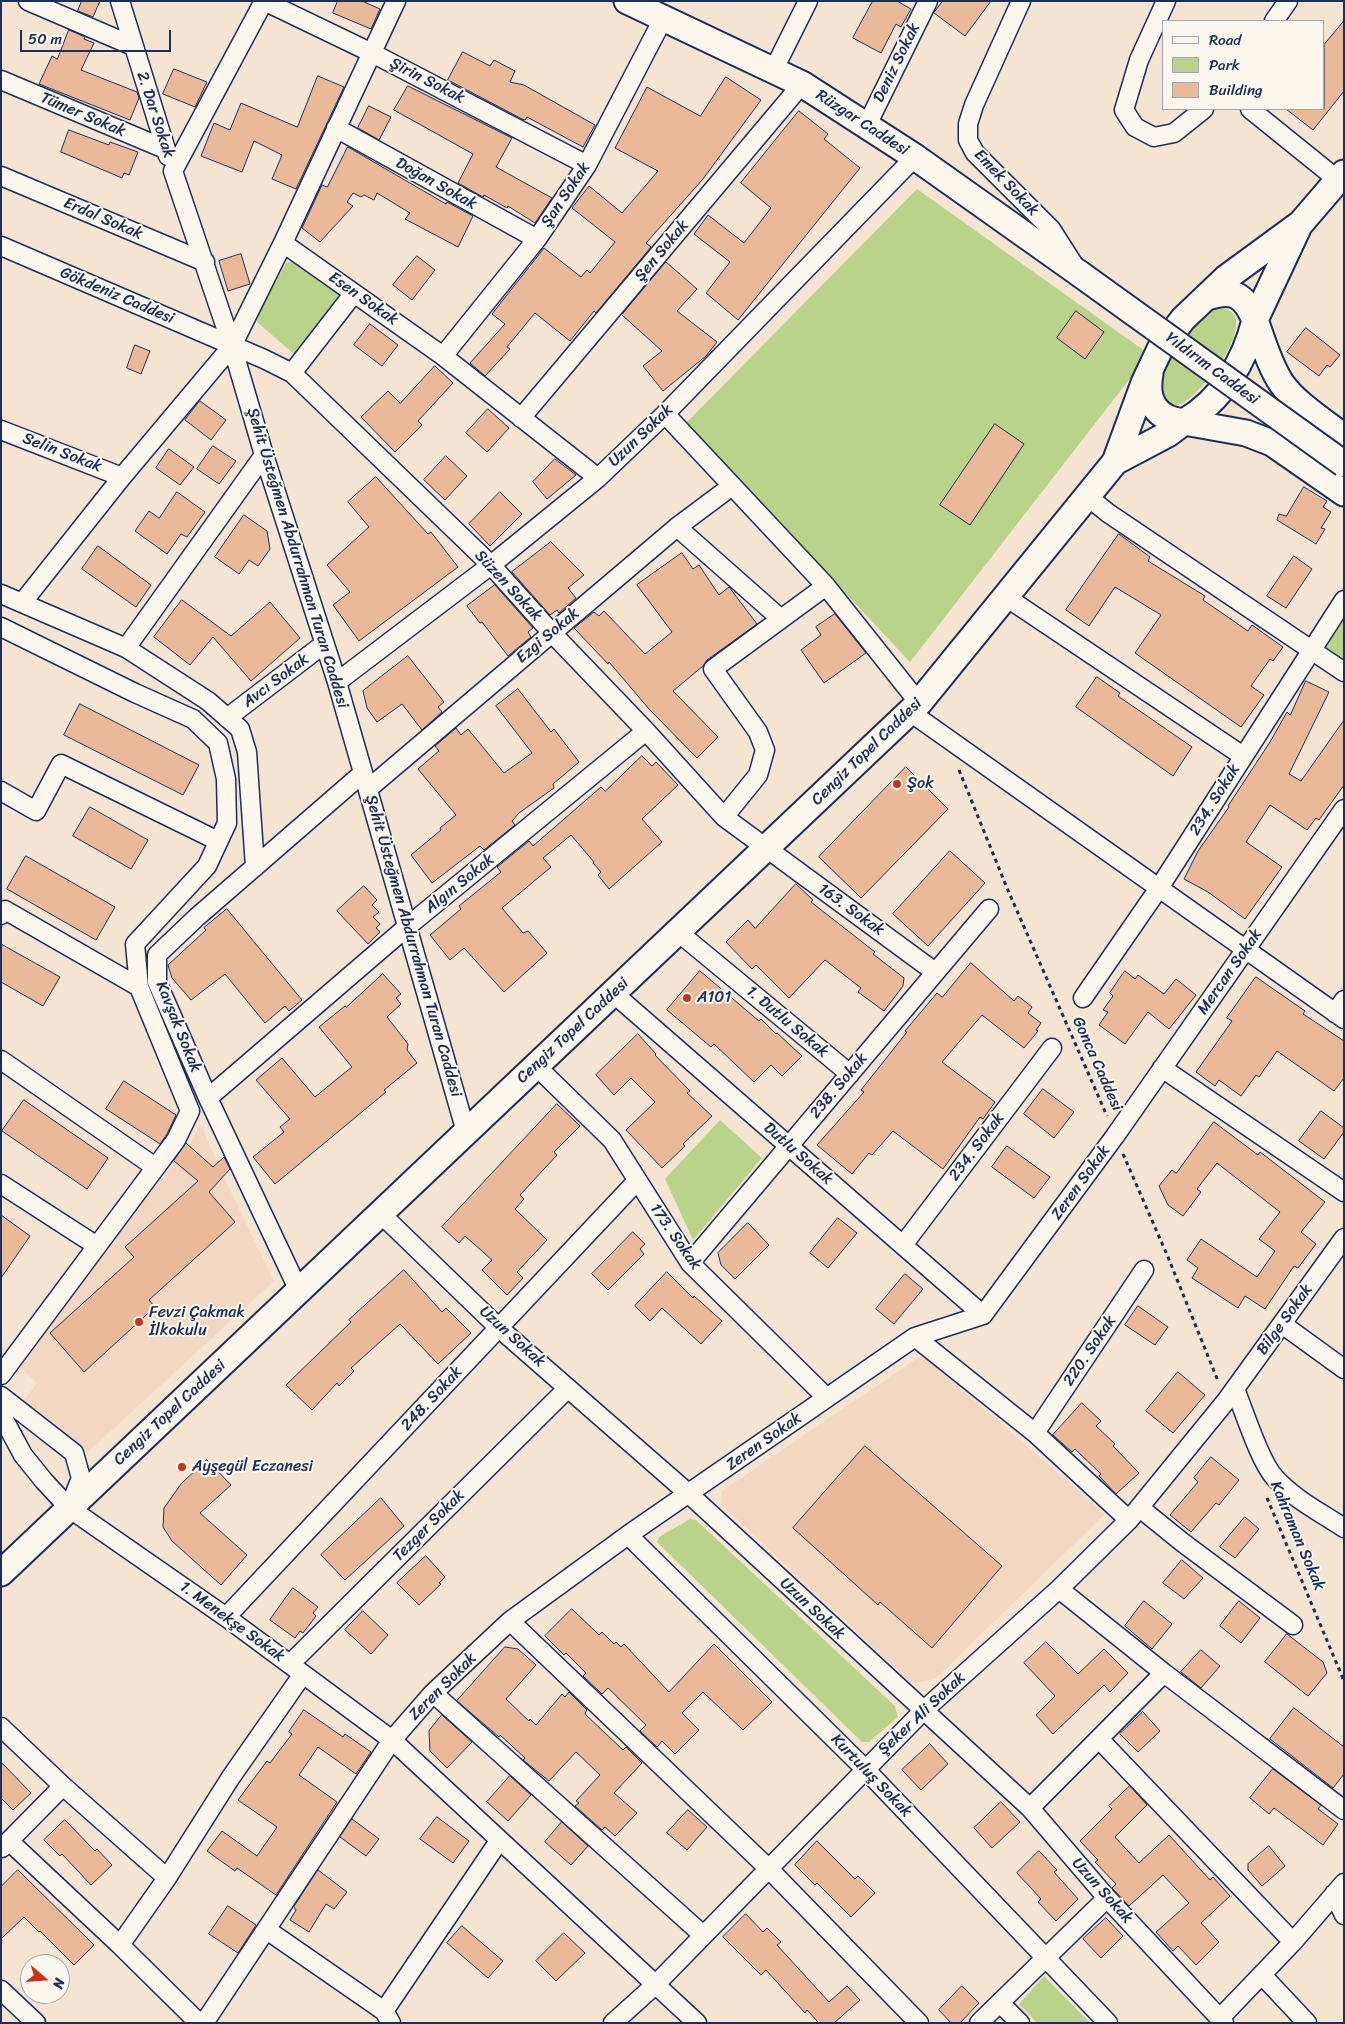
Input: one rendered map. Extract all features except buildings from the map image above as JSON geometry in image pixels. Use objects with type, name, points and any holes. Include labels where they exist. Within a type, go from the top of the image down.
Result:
[{"type":"main road","name":"Rüzgar Caddesi","points":[[635,3],[802,84],[915,157],[1080,274]]},
{"type":"main road","points":[[1115,462],[1150,370],[1160,349],[1183,318],[1226,278],[1301,223],[1341,176]]},
{"type":"main road","points":[[1115,462],[1168,434],[1205,407],[1235,371],[1247,348],[1255,320],[1301,223]]},
{"type":"main road","name":"Yıldırım Caddesi","points":[[1080,274],[1344,464]]},
{"type":"main road","points":[[1205,298],[1225,293],[1242,298],[1248,304],[1273,368],[1283,385],[1344,437]]},
{"type":"main road","points":[[1150,370],[1147,389],[1150,400],[1156,410],[1177,421],[1246,433],[1272,443],[1344,493]]},
{"type":"main road","name":"Cengiz Topel Caddesi","points":[[5,1572],[69,1508],[914,707],[1006,598],[1115,462]]},
{"type":"street","points":[[28,1],[133,46]]},
{"type":"street","name":"2. Dar Sokak","points":[[120,1],[173,171]]},
{"type":"street","points":[[173,171],[264,1]]},
{"type":"street","name":"Şirin Sokak","points":[[264,1],[372,53],[588,164]]},
{"type":"street","points":[[22,603],[122,477],[232,346],[283,243],[396,1]]},
{"type":"street","points":[[774,69],[808,1]]},
{"type":"street","name":"Deniz Sokak","points":[[867,126],[928,1]]},
{"type":"street","name":"Emek Sokak","points":[[1021,1],[974,105],[968,124],[968,140],[975,152],[1051,229],[1080,274]]},
{"type":"street","points":[[1166,1],[1138,60],[1124,110],[1135,127],[1154,137],[1174,133],[1203,110]]},
{"type":"street","points":[[1275,20],[1288,1]]},
{"type":"street","name":"Şan Sokak","points":[[443,356],[536,239],[588,164],[664,17]]},
{"type":"street","name":"Tümer Sokak","points":[[1,80],[165,149]]},
{"type":"street","name":"Şen Sokak","points":[[521,418],[802,84]]},
{"type":"street","points":[[1251,110],[1341,176]]},
{"type":"street","name":"Doğan Sokak","points":[[336,128],[536,239]]},
{"type":"street","name":"Uzun Sokak","points":[[337,682],[491,565],[598,478],[666,414],[915,157]]},
{"type":"street","name":"Şehit Üsteğmen Abdurrahman Turan Caddesi","points":[[173,171],[232,346],[264,455],[337,682],[466,1132]]},
{"type":"street","name":"Erdal Sokak","points":[[1,176],[205,262]]},
{"type":"street","name":"Esen Sokak","points":[[283,243],[443,356],[598,478]]},
{"type":"street","name":"Gökdeniz Caddesi","points":[[1,246],[232,346]]},
{"type":"street","points":[[292,373],[354,294]]},
{"type":"street","name":"Süzen Sokak","points":[[232,346],[292,373],[491,565],[724,817],[766,849]]},
{"type":"street","points":[[666,414],[826,586],[914,707],[946,737],[1246,950],[1341,1011]]},
{"type":"street","name":"Selin Sokak","points":[[1,430],[122,477]]},
{"type":"street","points":[[126,648],[264,455]]},
{"type":"street","name":"Ezgi Sokak","points":[[366,781],[552,633],[677,526],[732,486]]},
{"type":"street","points":[[1087,496],[1108,513],[1344,672]]},
{"type":"street","points":[[677,526],[781,619]]},
{"type":"street","points":[[724,817],[758,776],[765,750],[758,732],[713,669],[826,586]]},
{"type":"street","points":[[1,594],[126,648],[208,701],[240,729],[246,752],[255,867]]},
{"type":"street","points":[[1006,598],[1243,756]]},
{"type":"street","name":"234. Sokak","points":[[1083,998],[1159,888],[1310,649],[1344,600]]},
{"type":"street","points":[[1,627],[135,693],[193,719],[218,743],[226,779],[227,823],[207,866],[135,944],[139,987],[190,1111],[176,1140],[1,1375]]},
{"type":"street","name":"Avcı Sokak","points":[[227,718],[324,644]]},
{"type":"street","name":"Algın Sokak","points":[[208,1098],[408,926],[646,731]]},
{"type":"street","points":[[1,791],[36,811],[61,764],[218,841]]},
{"type":"street","name":"Kavşak Sokak","points":[[299,1291],[208,1098],[157,982],[157,955],[197,917],[255,867],[366,781]]},
{"type":"street","name":"Mercan Sokak","points":[[1115,1136],[1344,809]]},
{"type":"street","name":"163. Sokak","points":[[766,849],[935,972]]},
{"type":"street","name":"238. Sokak","points":[[690,1263],[988,909]]},
{"type":"street","points":[[1,915],[5,910],[139,987]]},
{"type":"street","name":"1. Dutlu Sokak","points":[[678,932],[850,1074]]},
{"type":"street","name":"Dutlu Sokak","points":[[613,993],[983,1315]]},
{"type":"street","name":"234. Sokak","points":[[903,1245],[1052,1048]]},
{"type":"street","points":[[1,1060],[156,1167]]},
{"type":"street","name":"173. Sokak","points":[[536,1066],[612,1140],[690,1263],[827,1398]]},
{"type":"street","points":[[1162,1068],[1344,1192]]},
{"type":"street","name":"Zeren Sokak","points":[[204,2023],[392,1740],[432,1694],[510,1621],[628,1535],[915,1337],[983,1315],[1115,1136]]},
{"type":"street","name":"248. Sokak","points":[[226,1618],[637,1181]]},
{"type":"street","points":[[1,1184],[97,1246]]},
{"type":"street","name":"Uzun Sokak","points":[[381,1214],[499,1328],[689,1494],[1030,1808],[1106,1898],[1222,2021]]},
{"type":"street","name":"Bilge Sokak","points":[[1231,1395],[1344,1238]]},
{"type":"street","name":"220. Sokak","points":[[1035,1433],[1144,1270]]},
{"type":"street","points":[[1282,1324],[1344,1369]]},
{"type":"street","points":[[915,1337],[1134,1514],[1182,1542],[1293,1625]]},
{"type":"street","name":"Tezger Sokak","points":[[167,1878],[297,1669],[568,1388]]},
{"type":"street","points":[[1231,1395],[1273,1476],[1291,1493],[1344,1528]]},
{"type":"street","name":"Şeker Ali Sokak","points":[[613,2023],[655,1985],[865,1768],[923,1711],[1059,1589],[1134,1514],[1231,1395]]},
{"type":"street","points":[[1,1396],[74,1453],[82,1478],[69,1508]]},
{"type":"street","name":"1. Menekşe Sokak","points":[[1,1414],[23,1455],[69,1508],[226,1618],[392,1740],[697,2023]]},
{"type":"street","name":"Kurtuluş Sokak","points":[[628,1535],[865,1768],[1108,2023]]},
{"type":"street","points":[[1059,1589],[1164,1673],[1344,1810]]},
{"type":"street","points":[[510,1621],[768,1868],[919,2023]]},
{"type":"street","points":[[1030,1808],[1164,1673]]},
{"type":"street","points":[[432,1694],[703,1934]]},
{"type":"street","points":[[1,1727],[63,1786],[167,1878],[120,1945]]},
{"type":"street","points":[[1099,1739],[1293,1942]]},
{"type":"street","points":[[63,1786],[5,1845],[120,1945],[199,2023]]},
{"type":"street","points":[[267,1930],[388,2017],[499,1841]]},
{"type":"street","points":[[1222,2021],[1339,1888]]},
{"type":"street","points":[[1339,1888],[1344,1915]]},
{"type":"street","points":[[979,2023],[1106,1898]]},
{"type":"street","points":[[1262,1975],[1307,2023]]},
{"type":"street","points":[[1,1990],[36,2023]]},
{"type":"street","points":[[1000,2003],[1020,2023]]},
{"type":"path","name":"Gonca Caddesi","points":[[946,737],[1015,906],[1168,1257],[1231,1395]]},
{"type":"path","name":"Kahraman Sokak","points":[[1265,1492],[1344,1681]]},
{"type":"shaded area","name":"Fevzi Çakmak İlkokulu","points":[[201,1124],[223,1176],[274,1281],[87,1453],[23,1402],[37,1383],[16,1363],[188,1145]]},
{"type":"shaded area","points":[[922,1355],[1105,1514],[935,1679],[912,1684],[722,1505],[722,1491]]},
{"type":"green space","points":[[917,189],[1149,354],[910,662],[686,423]]},
{"type":"green space","points":[[293,261],[341,296],[295,355],[257,322],[259,313],[286,263]]},
{"type":"green space","points":[[1211,308],[1228,310],[1236,319],[1235,333],[1228,350],[1217,368],[1191,397],[1178,405],[1162,401],[1159,385],[1165,366],[1187,332]]},
{"type":"green space","points":[[1344,610],[1344,664],[1318,646]]},
{"type":"green space","points":[[720,1120],[762,1158],[693,1240],[665,1179]]},
{"type":"green space","points":[[690,1519],[696,1520],[895,1706],[898,1717],[869,1742],[862,1742],[657,1542],[659,1537]]},
{"type":"green space","points":[[1044,1976],[1090,2023],[1037,2023],[1019,2004]]},
{"type":"place","name":"Şok","points":[[897,784]]},
{"type":"place","name":"A101","points":[[687,998]]},
{"type":"place","name":"Fevzi Çakmak İlkokulu","points":[[139,1322]]},
{"type":"place","name":"Ayşegül Eczanesi","points":[[182,1467]]}]
